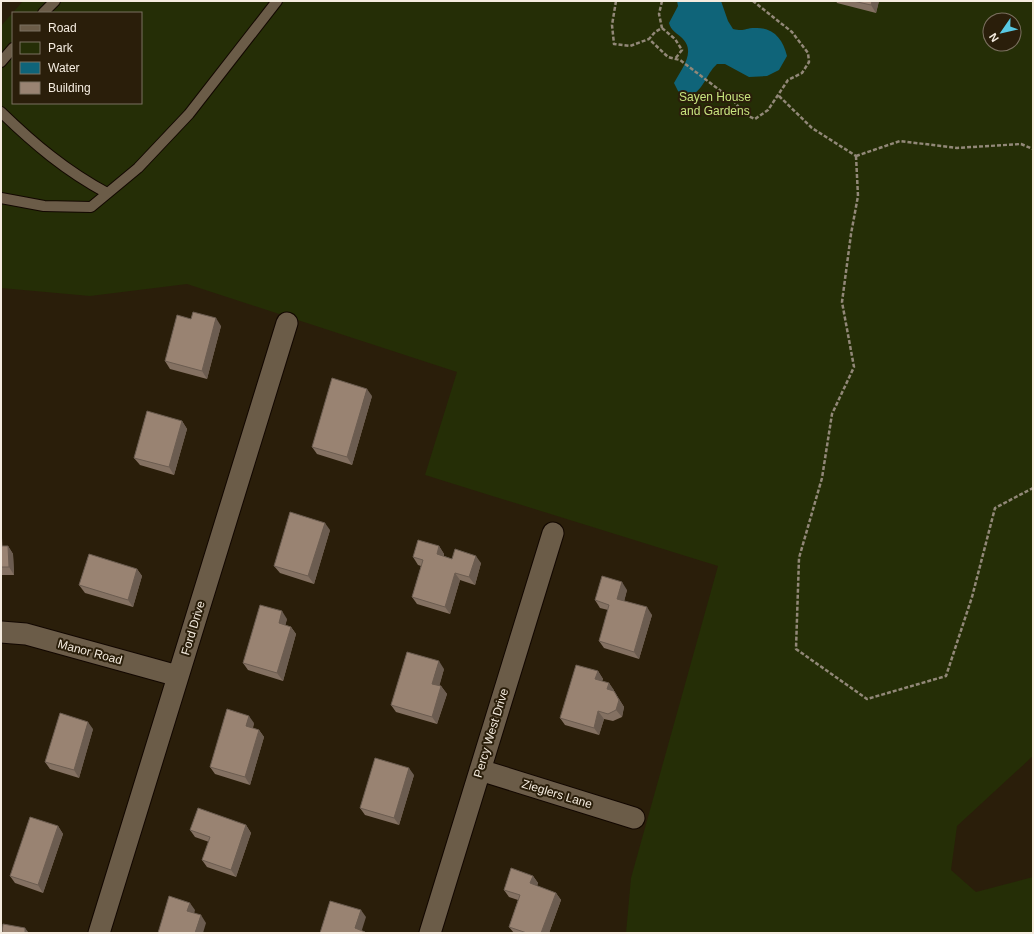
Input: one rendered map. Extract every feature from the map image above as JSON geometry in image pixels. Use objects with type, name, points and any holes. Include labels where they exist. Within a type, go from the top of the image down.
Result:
[{"type":"street","name":"Ford Drive","points":[[99,933],[287,323]]},
{"type":"street","name":"Percy West Drive","points":[[430,933],[553,534]]},
{"type":"street","name":"Manor Road","points":[[1,632],[26,634],[178,676]]},
{"type":"street","name":"Zieglers Lane","points":[[480,770],[634,818]]},
{"type":"lane","points":[[44,12],[55,1]]},
{"type":"lane","points":[[1,198],[44,206],[91,207],[138,168],[189,114],[277,1]]},
{"type":"lane","points":[[1,62],[12,49]]},
{"type":"lane","points":[[1,112],[49,156],[78,178],[107,193]]},
{"type":"path","points":[[616,1],[612,25],[614,44],[630,46],[649,39],[655,32],[662,28]]},
{"type":"path","points":[[662,1],[659,14],[662,28],[675,39],[682,50],[675,58]]},
{"type":"path","points":[[649,39],[668,57],[680,60],[734,101],[744,114],[755,119],[768,110],[788,80],[802,72],[809,62],[808,53],[792,32],[752,1]]},
{"type":"path","points":[[778,96],[812,128],[856,156]]},
{"type":"path","points":[[856,156],[900,142],[957,148],[1021,144],[1033,149]]},
{"type":"path","points":[[856,156],[858,196],[842,302],[854,367],[832,414],[822,478],[799,558],[796,649],[867,699],[946,676],[972,597],[996,508],[1033,488]]},
{"type":"green space","name":"Sayen House and Gardens","points":[[23,1],[1033,1],[1033,756],[957,826],[951,870],[976,892],[1033,877],[1033,933],[626,933],[631,878],[718,566],[425,475],[457,372],[187,284],[90,296],[1,288],[1,26],[12,14],[12,104],[142,104],[142,12],[13,12]]},
{"type":"water","points":[[677,1],[721,1],[728,21],[733,29],[740,30],[761,28],[772,32],[780,39],[787,56],[779,70],[767,76],[749,77],[725,64],[717,64],[701,87],[693,95],[687,97],[678,91],[674,83],[684,66],[688,54],[688,48],[686,42],[672,29],[669,23],[678,6]]},
{"type":"building","points":[[853,1],[872,1],[871,5]]},
{"type":"building","points":[[193,312],[216,318],[202,371],[165,361],[177,315],[191,319]]},
{"type":"building","points":[[332,378],[367,389],[347,457],[312,447]]},
{"type":"building","points":[[147,411],[182,421],[169,467],[134,458]]},
{"type":"building","points":[[290,512],[325,523],[308,576],[274,566]]},
{"type":"building","points":[[418,540],[439,546],[437,554],[452,559],[455,549],[476,556],[469,577],[455,573],[445,607],[412,597],[423,560],[413,557]]},
{"type":"building","points":[[1,546],[8,546],[9,567],[1,567]]},
{"type":"building","points":[[89,554],[137,569],[128,600],[79,585]]},
{"type":"building","points":[[602,576],[622,582],[617,599],[647,607],[634,652],[599,641],[609,605],[595,600]]},
{"type":"building","points":[[260,605],[282,611],[279,623],[291,627],[277,673],[243,663]]},
{"type":"building","points":[[407,652],[439,661],[432,684],[441,686],[432,717],[391,705]]},
{"type":"building","points":[[576,665],[598,671],[595,679],[609,683],[607,689],[614,691],[619,700],[616,710],[608,714],[598,711],[594,728],[560,718]]},
{"type":"building","points":[[227,709],[249,716],[246,726],[259,730],[245,777],[210,767]]},
{"type":"building","points":[[60,713],[88,722],[74,770],[45,762]]},
{"type":"building","points":[[375,758],[409,768],[394,818],[360,808]]},
{"type":"building","points":[[198,808],[246,825],[231,870],[202,860],[210,837],[190,830]]},
{"type":"building","points":[[30,817],[58,826],[38,885],[10,876]]},
{"type":"building","points":[[511,868],[533,876],[530,883],[556,893],[541,933],[527,933],[509,927],[520,895],[504,890]]},
{"type":"building","points":[[169,896],[190,903],[187,911],[201,915],[195,933],[158,933]]},
{"type":"building","points":[[330,901],[361,910],[355,928],[365,933],[320,933]]},
{"type":"building","points":[[3,924],[25,928],[25,933],[2,933]]}]
